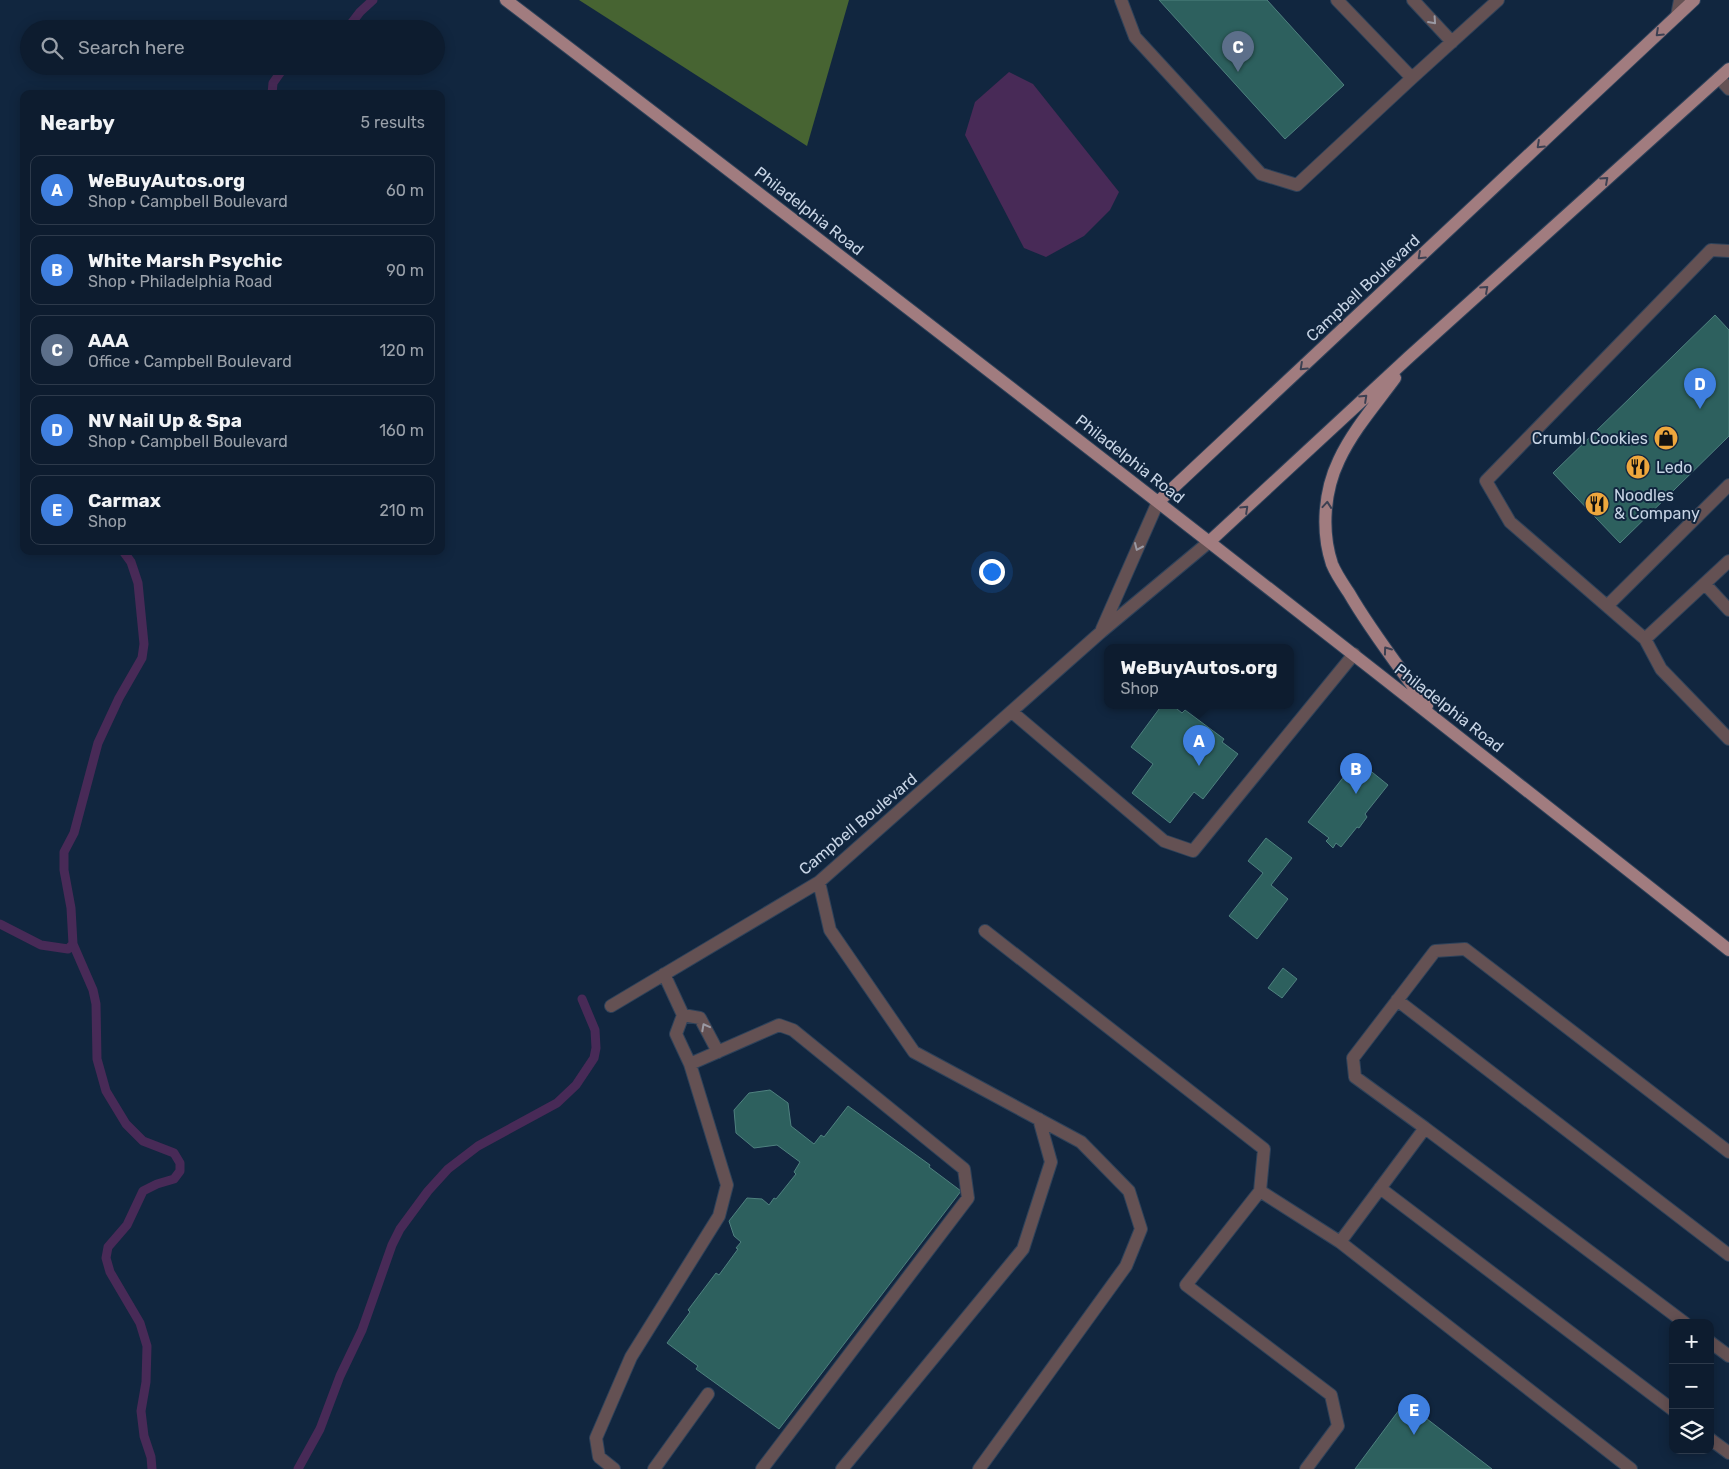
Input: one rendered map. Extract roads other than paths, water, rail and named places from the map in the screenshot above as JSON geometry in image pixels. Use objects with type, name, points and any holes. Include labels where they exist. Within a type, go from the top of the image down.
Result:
[{"type":"main road","name":"Philadelphia Road","points":[[506,0],[754,189],[1354,654],[1729,950]]},
{"type":"main road","name":"Campbell Boulevard","points":[[1158,502],[1694,0]]},
{"type":"main road","name":"Campbell Boulevard","points":[[1209,542],[1409,357],[1729,69]]},
{"type":"main road","points":[[1409,357],[1339,459],[1330,485],[1326,507],[1326,541],[1332,565],[1361,613],[1436,718]]},
{"type":"street","points":[[1121,0],[1135,37],[1261,174],[1297,186],[1498,0]]},
{"type":"street","points":[[1338,0],[1412,78]]},
{"type":"street","points":[[1413,0],[1452,42]]},
{"type":"street","points":[[1677,16],[1680,0]]},
{"type":"street","points":[[1719,78],[1729,89]]},
{"type":"street","points":[[1729,251],[1712,250],[1486,481],[1510,522],[1645,639],[1661,669],[1729,739]]},
{"type":"street","points":[[1607,606],[1729,485]]},
{"type":"street","name":"Campbell Boulevard","points":[[1101,632],[1158,502]]},
{"type":"street","name":"Campbell Boulevard","points":[[611,1006],[819,882],[1101,632],[1209,542]]},
{"type":"street","points":[[1645,639],[1729,561]]},
{"type":"street","points":[[1705,584],[1729,610]]},
{"type":"street","points":[[1012,712],[1164,841],[1193,851],[1354,654]]},
{"type":"street","points":[[819,882],[830,930],[914,1052],[1081,1142],[1129,1191],[1141,1229],[1126,1266],[979,1469]]},
{"type":"street","points":[[985,931],[1264,1149],[1260,1191],[1186,1285],[1331,1395],[1338,1426],[1306,1469]]},
{"type":"street","points":[[1680,1319],[1355,1077],[1353,1058],[1435,951],[1465,949],[1729,1152]]},
{"type":"street","points":[[614,1469],[599,1457],[596,1438],[632,1357],[719,1216],[727,1185],[690,1064],[676,1034],[683,1015],[664,974]]},
{"type":"street","points":[[1397,1000],[1729,1255]]},
{"type":"street","points":[[683,1015],[700,1018],[718,1052]]},
{"type":"street","points":[[690,1064],[779,1025],[793,1030],[964,1169],[968,1198],[762,1469]]},
{"type":"street","points":[[842,1469],[1023,1249],[1051,1162],[1039,1119]]},
{"type":"street","points":[[1340,1242],[1424,1128]]},
{"type":"street","points":[[1380,1188],[1672,1409]]},
{"type":"street","points":[[1260,1191],[1340,1242],[1631,1469]]},
{"type":"street","points":[[1714,1345],[1729,1356]]},
{"type":"street","points":[[654,1469],[708,1394]]},
{"type":"street","points":[[1714,1442],[1729,1453]]},
{"type":"waterway","points":[[354,20],[373,0]]},
{"type":"waterway","points":[[272,90],[273,83],[279,75]]},
{"type":"waterway","points":[[126,555],[131,562],[138,583],[144,644],[142,658],[119,698],[98,743],[74,833],[64,852],[64,870],[71,908],[73,944],[93,990],[96,1004],[97,1059],[106,1091],[126,1124],[143,1141],[174,1153],[180,1163],[180,1171],[174,1179],[143,1191],[127,1225],[108,1247],[106,1258],[110,1272],[140,1323],[147,1346],[146,1382],[141,1411],[144,1436],[151,1457],[152,1469]]},
{"type":"waterway","points":[[0,924],[41,945],[68,949],[73,944]]},
{"type":"waterway","points":[[298,1469],[320,1429],[340,1376],[362,1330],[392,1245],[400,1229],[428,1191],[448,1169],[478,1146],[557,1103],[576,1085],[594,1058],[596,1048],[595,1030],[582,999]]},
{"type":"place","name":"AAA","points":[[1238,72]]},
{"type":"place","name":"NV Nail Up & Spa","points":[[1700,409]]},
{"type":"place","name":"Crumbl Cookies","points":[[1666,438]]},
{"type":"place","name":"Ledo","points":[[1638,467]]},
{"type":"place","name":"Noodles & Company","points":[[1597,504]]},
{"type":"place","name":"WeBuyAutos.org","points":[[1199,766]]},
{"type":"place","name":"White Marsh Psychic","points":[[1356,794]]},
{"type":"place","name":"Carmax","points":[[1414,1435]]}]
